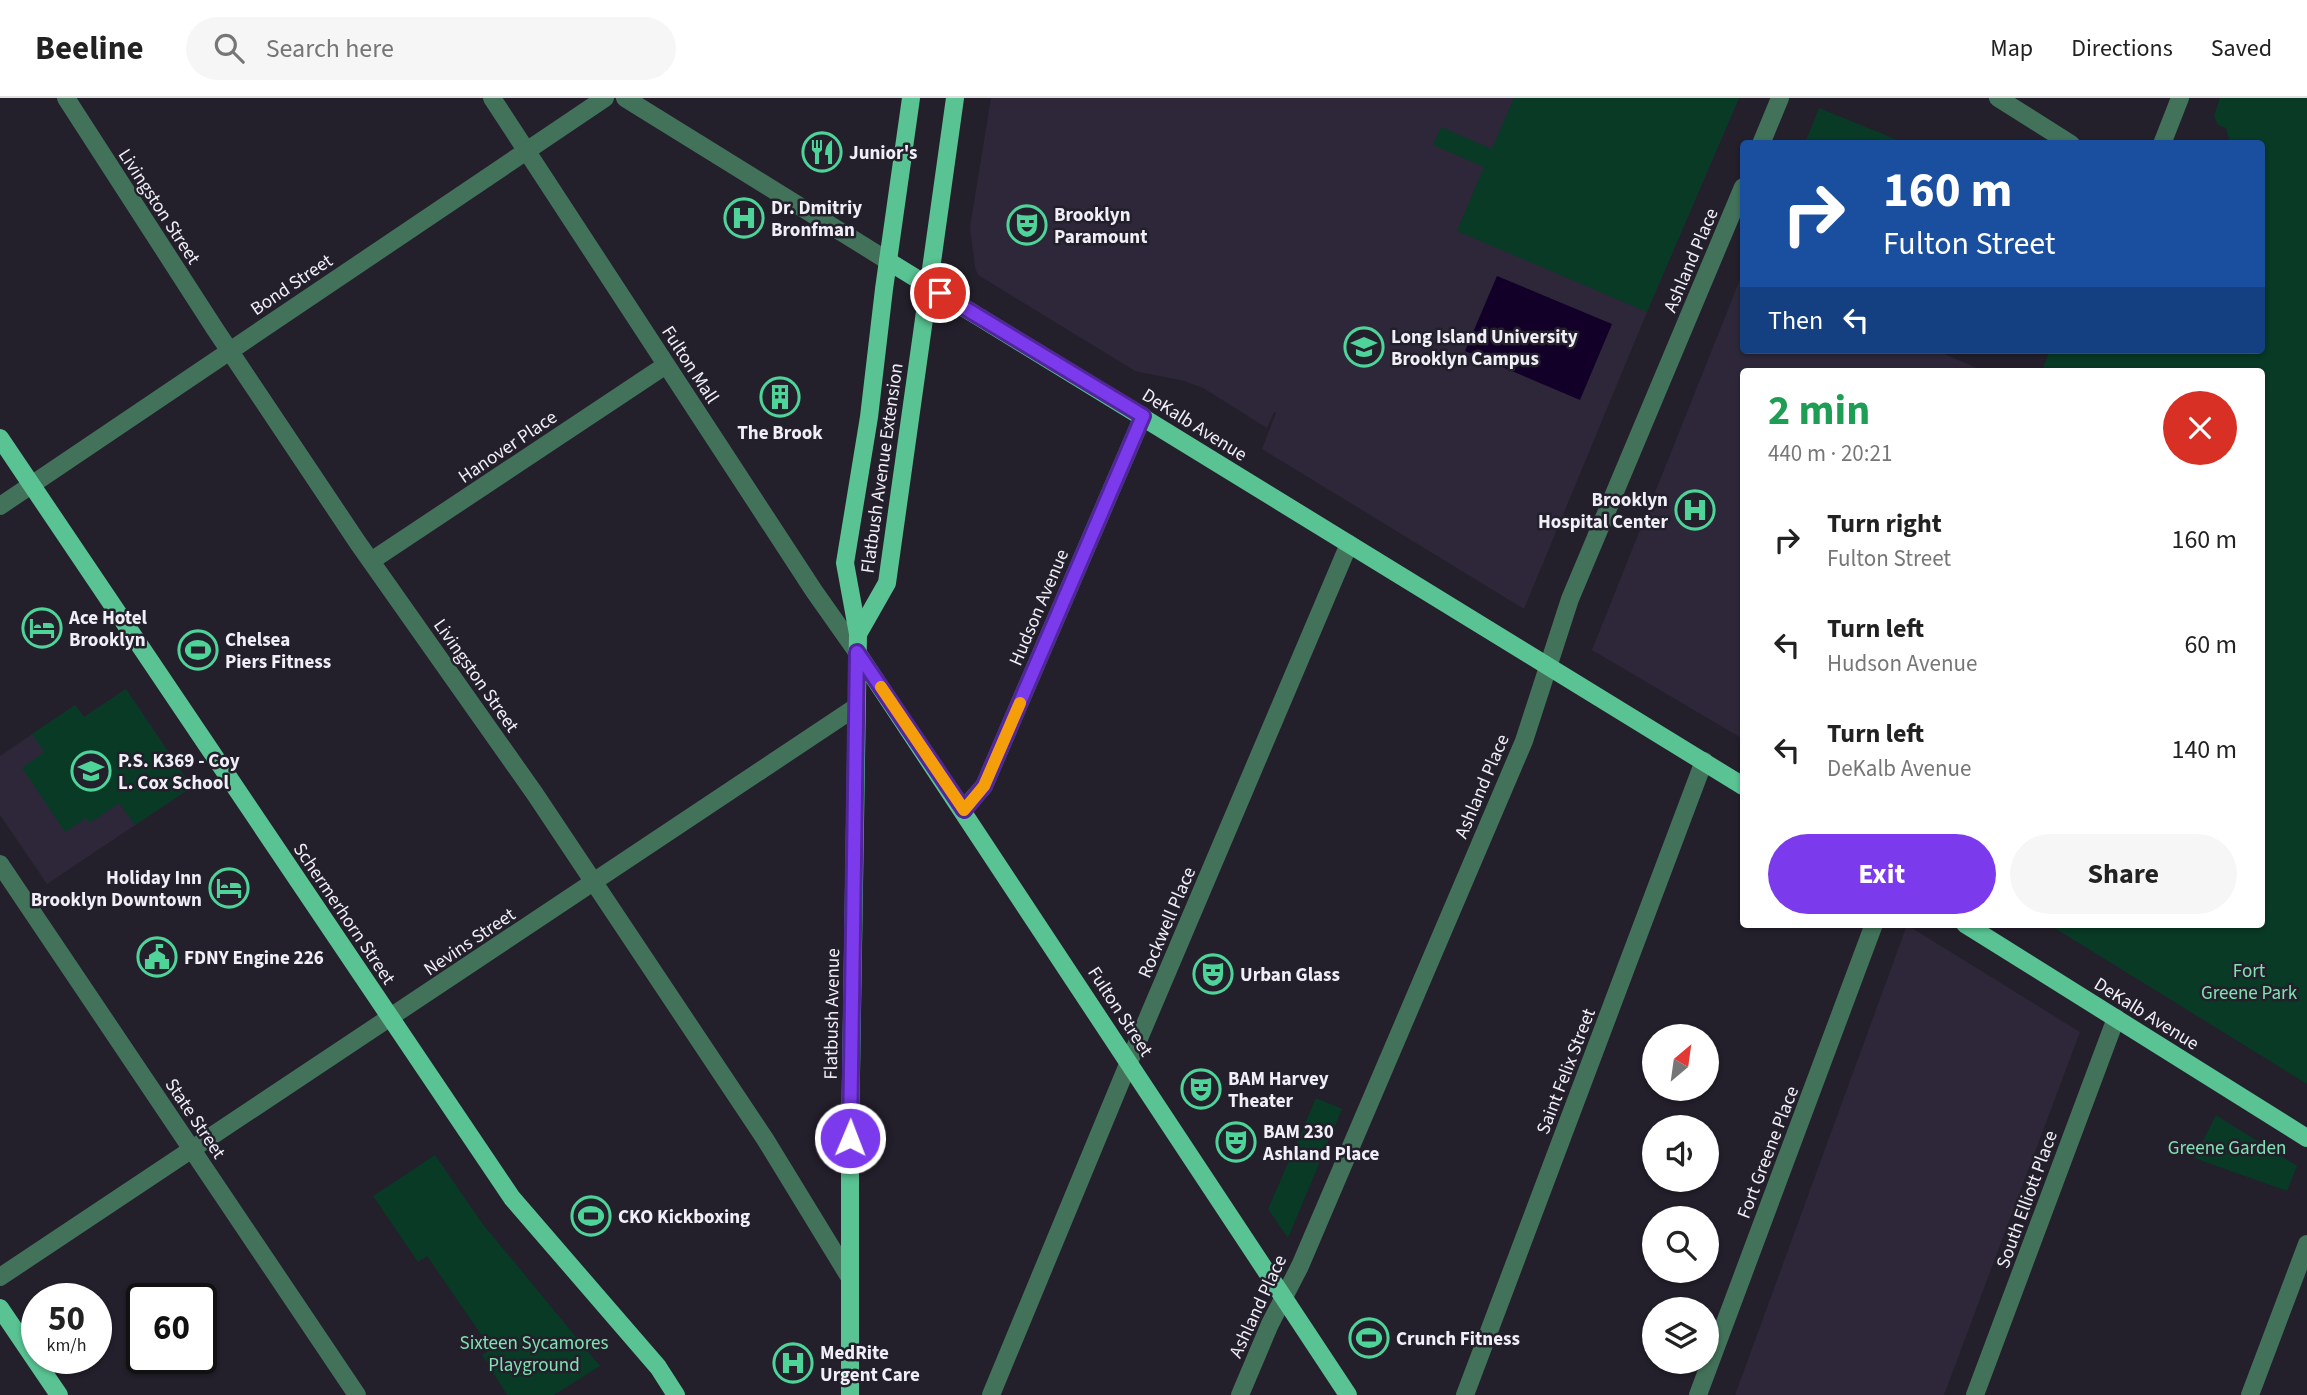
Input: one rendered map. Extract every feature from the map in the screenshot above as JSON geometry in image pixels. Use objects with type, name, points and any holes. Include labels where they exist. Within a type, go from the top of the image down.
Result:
[{"type":"main road","name":"Flatbush Avenue Extension","points":[[858,643],[845,563],[869,417],[911,98]]},
{"type":"main road","name":"Flatbush Avenue Extension","points":[[858,643],[887,583],[955,98]]},
{"type":"main road","name":"DeKalb Avenue","points":[[888,261],[1740,784]]},
{"type":"main road","name":"Schermerhorn Street","points":[[0,438],[512,1198],[658,1367],[676,1395]]},
{"type":"main road","name":"Flatbush Avenue","points":[[850,1395],[858,643]]},
{"type":"main road","name":"Fulton Street","points":[[858,643],[964,810],[1348,1395]]},
{"type":"main road","name":"DeKalb Avenue","points":[[1971,928],[2307,1138]]},
{"type":"main road","points":[[0,1308],[59,1395]]},
{"type":"street","name":"Livingston Street","points":[[66,98],[229,351],[371,561],[535,794],[765,1139],[850,1278]]},
{"type":"street","name":"Fulton Mall","points":[[492,98],[806,579],[858,643]]},
{"type":"street","name":"Bond Street","points":[[0,506],[606,98]]},
{"type":"street","name":"DeKalb Avenue","points":[[625,98],[888,261]]},
{"type":"street","points":[[1763,140],[1780,98]]},
{"type":"street","points":[[1998,98],[2065,140]]},
{"type":"street","points":[[2164,140],[2180,98]]},
{"type":"street","name":"Ashland Place","points":[[1240,1395],[1282,1298],[1300,1266],[1524,741],[1570,599],[1740,194]]},
{"type":"street","name":"Hanover Place","points":[[371,561],[666,365]]},
{"type":"street","name":"Hudson Avenue","points":[[964,810],[984,786],[1143,416]]},
{"type":"street","name":"Rockwell Place","points":[[991,1395],[1349,544]]},
{"type":"street","name":"Nevins Street","points":[[0,1277],[856,707]]},
{"type":"street","name":"Saint Felix Street","points":[[1465,1395],[1704,761]]},
{"type":"street","name":"State Street","points":[[0,864],[357,1395]]},
{"type":"street","name":"Fort Greene Place","points":[[1698,1395],[1873,928]]},
{"type":"street","name":"South Elliott Place","points":[[1975,1395],[2116,1018]]},
{"type":"street","points":[[2250,1395],[2307,1244]]},
{"type":"shaded area","name":"Long Island University Brooklyn Campus","points":[[991,98],[1739,98],[1524,609],[1262,449],[1276,413],[1274,412],[1267,428],[1203,388],[1184,381],[1135,371],[978,275],[970,227]]},
{"type":"shaded area","points":[[1497,276],[1612,324],[1580,400],[1465,351]]},
{"type":"shaded area","name":"Brooklyn Hospital Center","points":[[1740,280],[1740,354],[1944,354],[1977,368],[1740,368],[1740,737],[1592,650]]},
{"type":"shaded area","name":"P.S. K369 - Coy L. Cox School","points":[[126,689],[192,787],[47,884],[0,815],[0,756],[75,705],[84,717]]},
{"type":"shaded area","points":[[1906,928],[1912,928],[2080,1032],[1944,1395],[1735,1395]]},
{"type":"green space","points":[[1514,98],[1739,98],[1647,312],[1457,231],[1484,167],[1433,145],[1441,127],[1492,149]]},
{"type":"green space","name":"Fort Greene Park","points":[[2220,98],[2307,98],[2307,1084],[2054,928],[2265,928],[2265,368],[2043,368],[2048,354],[2265,354],[2265,140],[2229,140],[2226,128],[2218,125],[2214,116]]},
{"type":"green space","points":[[1819,108],[1898,140],[1806,140]]},
{"type":"green space","name":"P.S. K369 - Coy L. Cox School","points":[[126,689],[192,787],[135,825],[119,803],[90,823],[86,818],[65,832],[22,768],[44,752],[32,734],[75,705],[84,717]]},
{"type":"green space","points":[[1316,1098],[1342,1109],[1288,1238],[1268,1209]]},
{"type":"green space","name":"Greene Garden","points":[[2216,1115],[2297,1166],[2287,1191],[2194,1158]]},
{"type":"green space","name":"Sixteen Sycamores Playground","points":[[435,1155],[482,1223],[600,1366],[554,1395],[507,1395],[482,1355],[491,1349],[427,1256],[418,1262],[373,1196]]},
{"type":"slow traffic","points":[[881,687],[964,810],[984,786],[1020,703]]},
{"type":"place","name":"Junior's","points":[[822,152]]},
{"type":"place","name":"Dr. Dmitriy Bronfman","points":[[744,218]]},
{"type":"place","name":"Brooklyn Paramount","points":[[1027,225]]},
{"type":"place","name":"Long Island University Brooklyn Campus","points":[[1364,347]]},
{"type":"place","name":"The Brook","points":[[780,397]]},
{"type":"place","name":"Brooklyn Hospital Center","points":[[1695,510]]},
{"type":"place","name":"Ace Hotel Brooklyn","points":[[42,628]]},
{"type":"place","name":"Chelsea Piers Fitness","points":[[198,650]]},
{"type":"place","name":"P.S. K369 - Coy L. Cox School","points":[[91,771]]},
{"type":"place","name":"Holiday Inn Brooklyn Downtown","points":[[229,888]]},
{"type":"place","name":"FDNY Engine 226","points":[[157,957]]},
{"type":"place","name":"Urban Glass","points":[[1213,974]]},
{"type":"place","name":"BAM Harvey Theater","points":[[1201,1089]]},
{"type":"place","name":"BAM 230 Ashland Place","points":[[1236,1142]]},
{"type":"place","name":"CKO Kickboxing","points":[[591,1216]]},
{"type":"place","name":"Crunch Fitness","points":[[1369,1338]]},
{"type":"place","name":"MedRite Urgent Care","points":[[793,1363]]},
{"type":"route","points":[[850,1138],[857,652],[964,810],[984,786],[1143,416],[940,293]]}]
